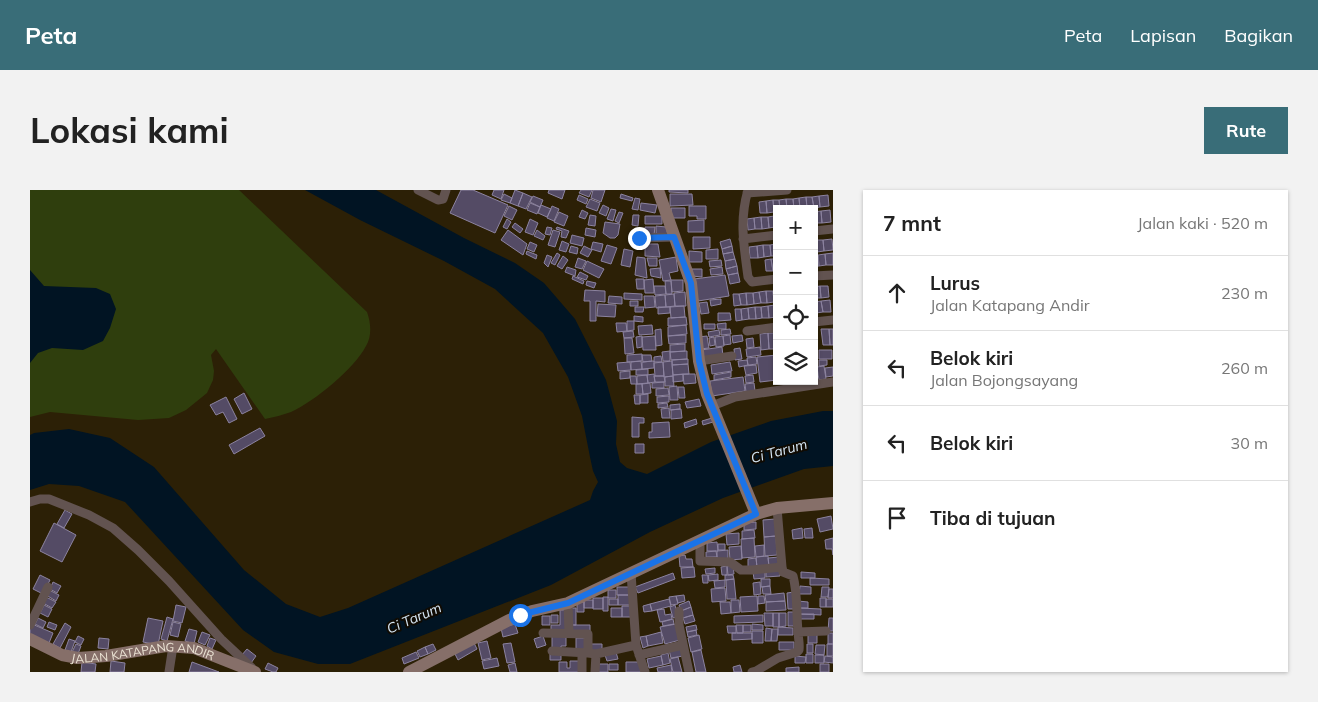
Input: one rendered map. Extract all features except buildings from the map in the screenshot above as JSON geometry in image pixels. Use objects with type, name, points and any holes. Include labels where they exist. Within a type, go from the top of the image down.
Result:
[{"type":"street","points":[[418,190],[440,200],[443,199],[446,190]]},
{"type":"street","points":[[658,190],[691,283],[699,361],[705,386],[754,508]]},
{"type":"street","points":[[773,279],[752,282],[748,277],[742,217],[747,191],[787,190]]},
{"type":"street","points":[[818,231],[833,229]]},
{"type":"street","points":[[743,239],[773,235]]},
{"type":"street","points":[[639,238],[674,237]]},
{"type":"street","points":[[818,276],[833,275]]},
{"type":"street","points":[[818,322],[833,320]]},
{"type":"street","points":[[747,331],[773,328]]},
{"type":"street","points":[[699,361],[732,356]]},
{"type":"street","points":[[715,412],[736,397],[833,382]]},
{"type":"street","points":[[30,502],[49,498],[89,515],[112,528],[138,550],[169,581],[255,672]]},
{"type":"street","points":[[409,672],[509,620],[532,611],[568,603],[700,540],[754,508],[833,503]]},
{"type":"street","points":[[752,672],[778,658],[799,650],[796,585],[793,576],[783,572],[777,508]]},
{"type":"street","points":[[700,540],[700,561],[730,562],[741,570],[782,567]]},
{"type":"street","points":[[631,573],[636,645],[645,672]]},
{"type":"street","points":[[30,625],[48,587]]},
{"type":"street","points":[[568,603],[569,633]]},
{"type":"street","points":[[679,611],[679,626],[689,672]]},
{"type":"street","points":[[798,632],[826,631]]},
{"type":"street","points":[[543,633],[588,634],[589,653],[595,672]]},
{"type":"street","name":"JALAN KATAPANG ANDIR","points":[[30,639],[62,655],[78,658],[106,656],[172,646],[194,648],[255,672]]},
{"type":"street","points":[[552,651],[589,653],[636,645]]},
{"type":"street","points":[[639,655],[683,645]]},
{"type":"street","points":[[169,672],[172,646]]},
{"type":"street","points":[[582,672],[589,653]]},
{"type":"green space","points":[[30,190],[239,190],[367,312],[370,329],[368,342],[353,364],[322,392],[291,412],[265,419],[216,349],[211,355],[214,371],[213,380],[207,393],[186,410],[169,418],[138,420],[50,412],[30,417]]},
{"type":"water","name":"Ci Tarum","points":[[305,190],[376,190],[464,238],[515,263],[544,283],[575,319],[606,380],[617,421],[616,444],[620,462],[627,468],[647,474],[711,442],[771,421],[823,411],[833,411],[833,466],[804,469],[723,498],[650,532],[551,585],[350,664],[318,664],[274,652],[243,630],[125,502],[79,486],[49,484],[30,490],[30,435],[69,429],[110,438],[154,467],[244,570],[286,604],[320,617],[348,608],[590,500],[598,482],[593,471],[582,416],[568,377],[543,333],[495,289]]},
{"type":"water","points":[[30,270],[44,286],[96,288],[110,294],[116,309],[110,328],[103,341],[83,350],[52,348],[38,353],[30,363]]},
{"type":"route","points":[[520,615],[568,603],[756,514],[707,394],[699,361],[691,283],[674,237],[639,238]]}]
